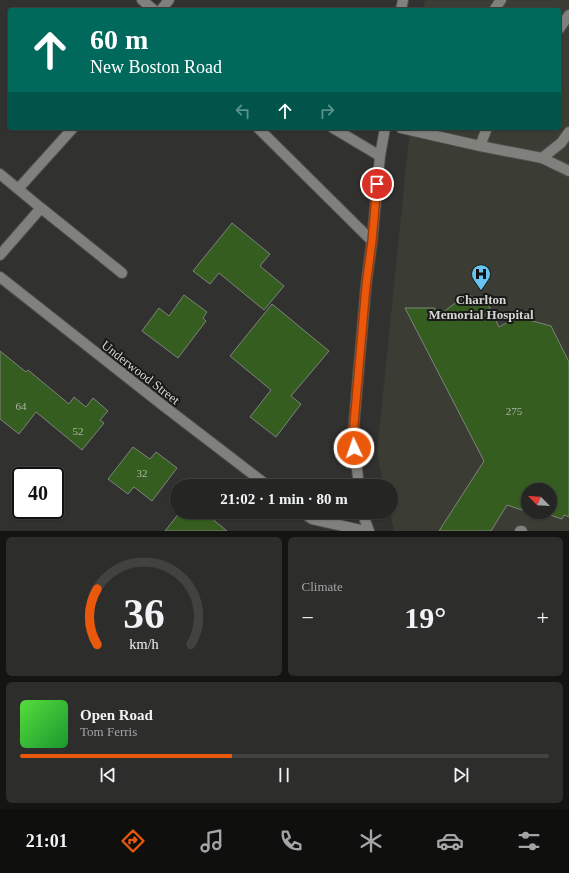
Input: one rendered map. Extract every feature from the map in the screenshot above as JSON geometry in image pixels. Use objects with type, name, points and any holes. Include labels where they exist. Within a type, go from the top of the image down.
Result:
[{"type":"street","points":[[142,0],[152,8]]},
{"type":"street","points":[[163,8],[169,0]]},
{"type":"street","points":[[561,26],[569,16]]},
{"type":"street","points":[[18,189],[71,130]]},
{"type":"street","points":[[260,130],[372,241]]},
{"type":"street","points":[[336,130],[380,156]]},
{"type":"street","points":[[358,479],[353,435],[366,286],[380,156],[385,130]]},
{"type":"street","points":[[410,130],[542,158],[569,171]]},
{"type":"street","points":[[480,146],[486,130]]},
{"type":"street","points":[[542,158],[561,143],[569,132]]},
{"type":"street","points":[[0,174],[122,273]]},
{"type":"street","points":[[0,255],[41,208]]},
{"type":"street","name":"Underwood Street","points":[[0,277],[259,479]]},
{"type":"street","points":[[312,519],[365,531]]},
{"type":"street","points":[[365,519],[369,531]]},
{"type":"shaded area","name":"Charlton Memorial Hospital","points":[[425,0],[569,0],[569,531],[394,531],[391,519],[398,519],[398,479],[383,479],[377,453],[410,130],[561,130],[561,8],[423,8]]},
{"type":"building","points":[[232,223],[270,254],[260,266],[284,286],[264,310],[219,273],[210,284],[193,271]]},
{"type":"building","points":[[184,295],[207,312],[203,318],[206,321],[178,358],[142,331],[159,308],[169,316]]},
{"type":"building","points":[[466,295],[486,300],[499,327],[518,317],[551,326],[569,362],[569,517],[564,515],[562,519],[557,517],[557,483],[521,483],[521,510],[507,505],[491,531],[439,531],[484,461],[405,308],[434,308],[442,313]]},
{"type":"building","points":[[272,304],[329,351],[291,396],[301,404],[276,437],[250,417],[271,390],[230,356]]},
{"type":"building","points":[[0,351],[26,372],[28,370],[69,404],[74,397],[86,407],[93,398],[108,411],[100,420],[104,423],[82,450],[36,412],[19,434],[0,419]]},
{"type":"building","points":[[133,447],[150,459],[156,452],[177,468],[152,501],[134,487],[128,494],[108,479]]},
{"type":"building","points":[[174,519],[212,519],[227,531],[165,531]]},
{"type":"place","name":"Charlton Memorial Hospital","points":[[481,291]]},
{"type":"route","points":[[354,448],[353,435],[366,286],[377,184]]}]
